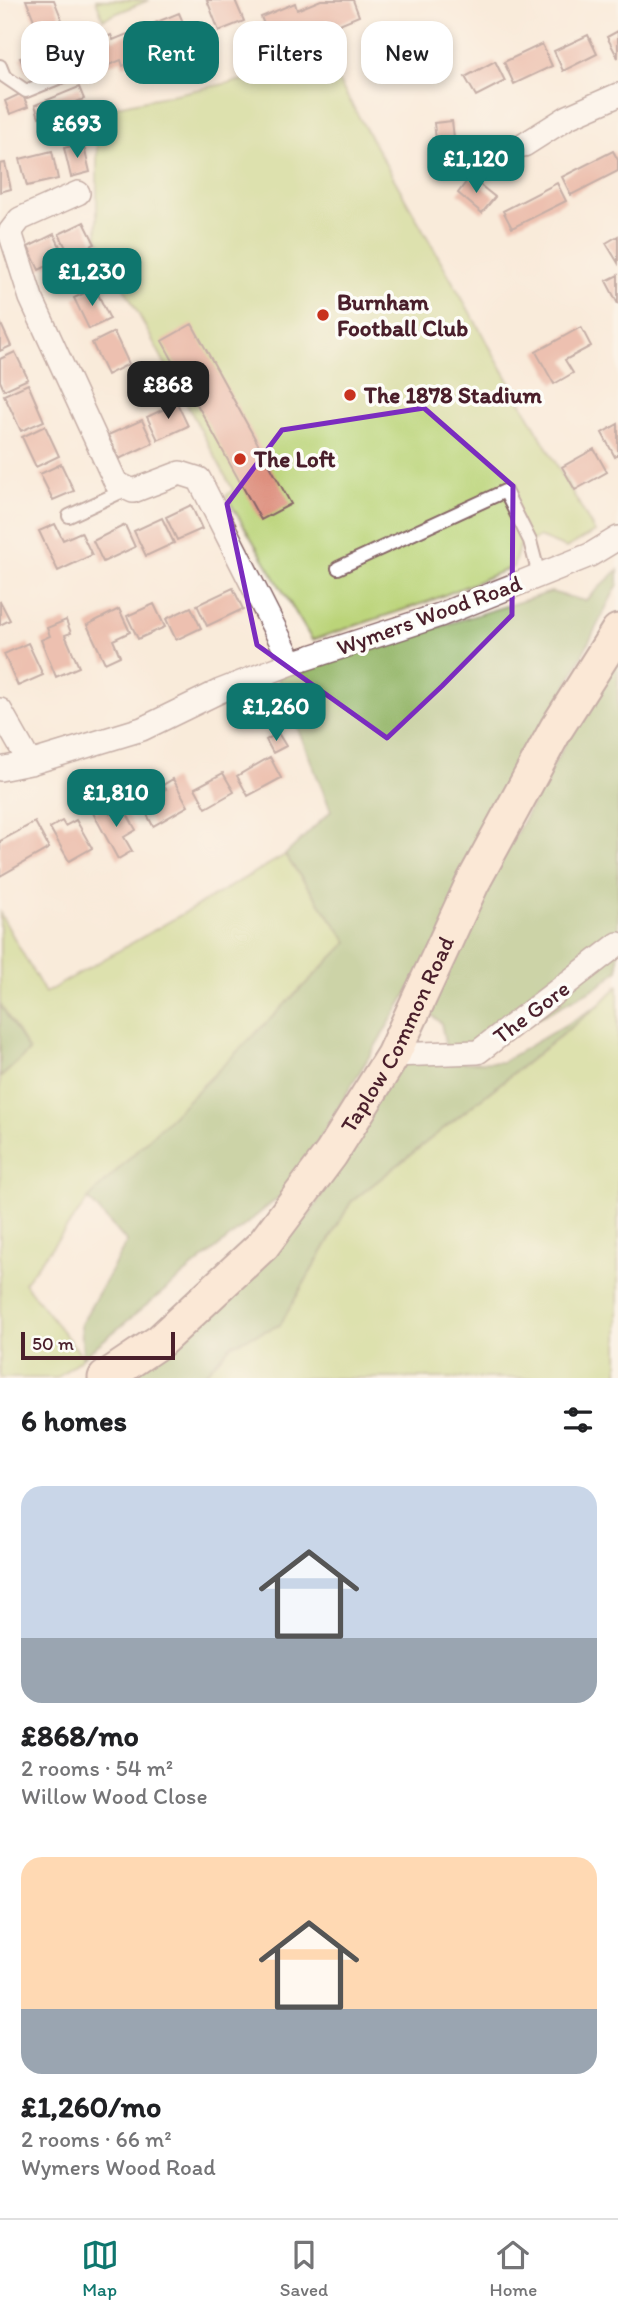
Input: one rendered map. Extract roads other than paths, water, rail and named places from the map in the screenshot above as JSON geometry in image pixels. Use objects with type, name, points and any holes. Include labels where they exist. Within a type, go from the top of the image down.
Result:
[{"type":"street","points":[[524,145],[568,117],[618,95]]},
{"type":"street","points":[[78,193],[20,219],[5,233],[37,311],[116,483],[133,491],[180,473],[199,479],[292,663]]},
{"type":"street","name":"Wymers Wood Road","points":[[0,769],[30,763],[142,729],[220,691],[292,663],[440,615],[590,555],[618,538]]},
{"type":"street","name":"Taplow Common Road","points":[[105,1378],[160,1341],[263,1245],[331,1154],[393,1055],[472,884],[556,729],[618,631]]},
{"type":"street","points":[[0,710],[30,763]]},
{"type":"street","name":"The Gore","points":[[393,1055],[478,1052],[618,944]]},
{"type":"lane","points":[[0,66],[4,76],[26,91],[43,84]]},
{"type":"lane","points":[[69,516],[127,488]]},
{"type":"lane","points":[[338,568],[505,491],[530,541],[539,575]]},
{"type":"place","name":"Burnham Football Club","points":[[323,315]]},
{"type":"place","name":"The 1878 Stadium","points":[[350,395]]},
{"type":"place","name":"The Loft","points":[[240,459]]}]
